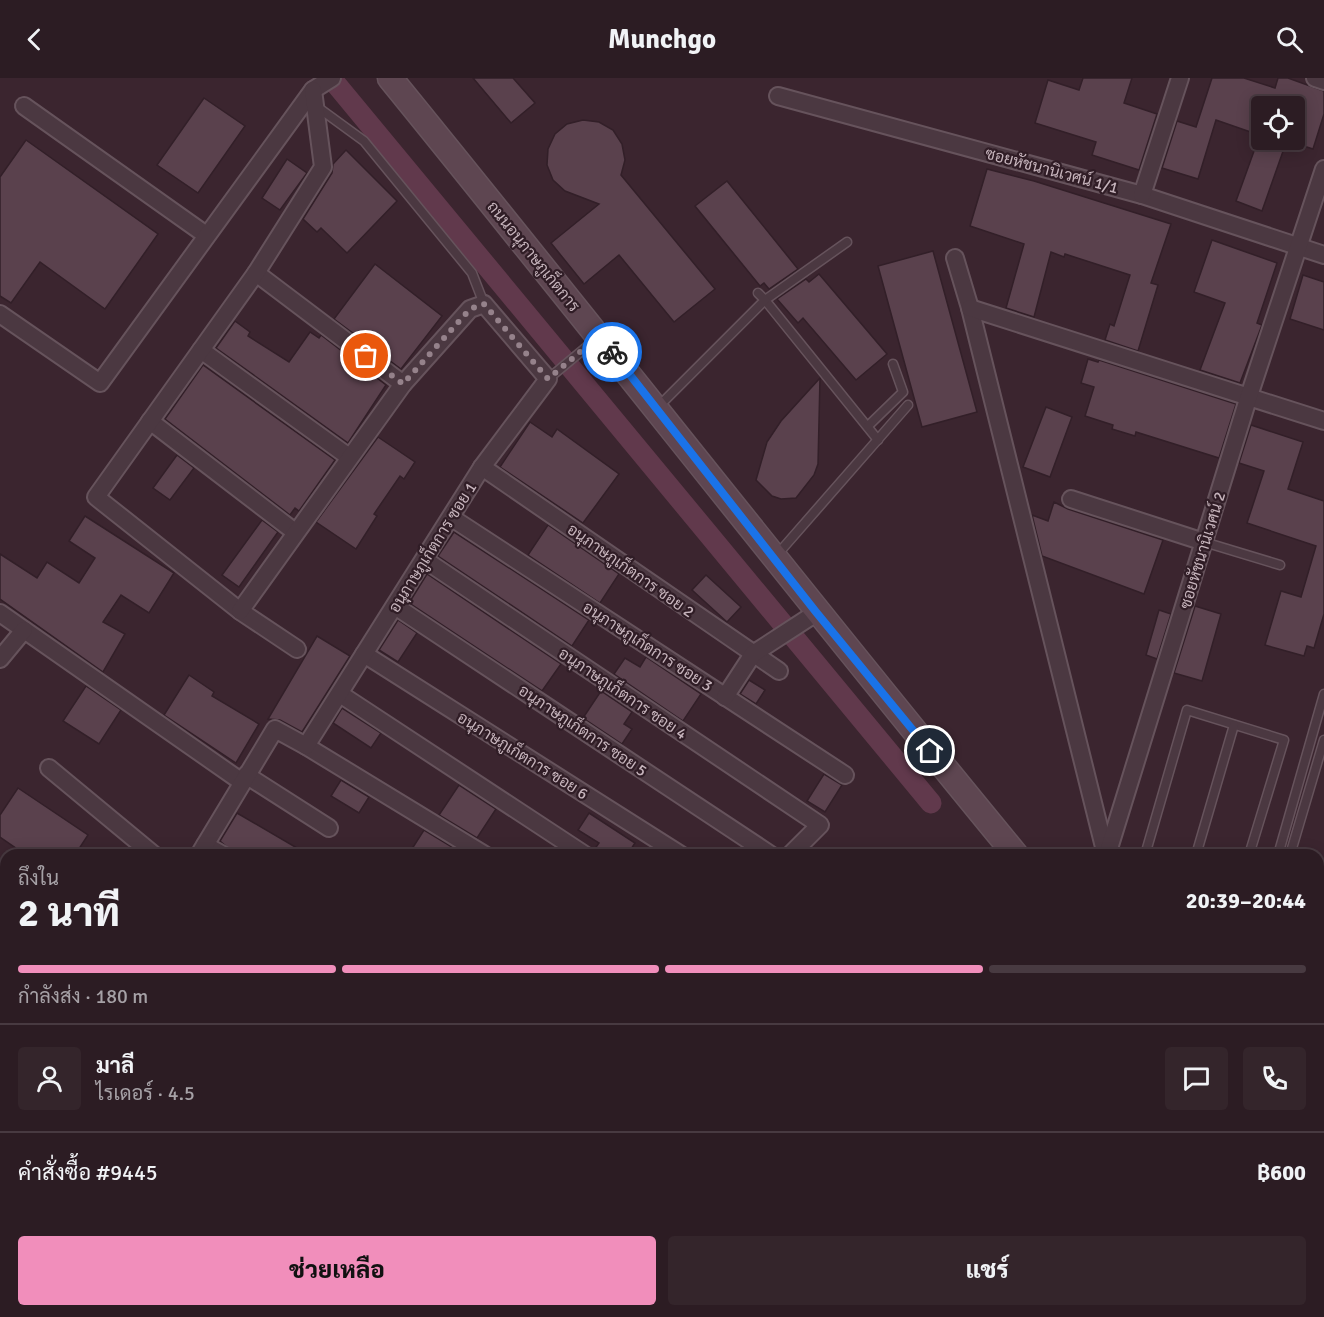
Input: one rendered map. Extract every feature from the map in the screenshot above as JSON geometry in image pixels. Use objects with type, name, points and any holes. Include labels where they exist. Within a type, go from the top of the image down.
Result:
[{"type":"street","points":[[0,314],[100,383],[206,235],[314,97],[332,78]]},
{"type":"street","name":"ถนนอนุภาษภูเก็ตการ","points":[[390,78],[599,336],[816,612],[1011,849]]},
{"type":"street","points":[[1142,195],[1180,78]]},
{"type":"street","points":[[1315,78],[1324,81]]},
{"type":"street","name":"ซอยหัชนานิเวศน์ 1/1","points":[[778,96],[1142,195],[1324,255]]},
{"type":"street","points":[[297,649],[240,611],[96,497],[256,273],[323,167],[314,97]]},
{"type":"street","points":[[24,106],[206,235]]},
{"type":"street","name":"ซอยหัชนานิเวศน์ 2","points":[[1109,849],[1248,399],[1324,169]]},
{"type":"street","points":[[955,258],[970,308],[1105,849]]},
{"type":"street","points":[[256,273],[403,384]]},
{"type":"street","points":[[240,611],[403,384],[470,309],[484,304],[548,379]]},
{"type":"street","points":[[970,308],[1248,399],[1324,421]]},
{"type":"street","points":[[201,350],[349,457]]},
{"type":"street","name":"อนุภาษภูเก็ตการ ซอย 1","points":[[306,746],[482,468],[548,379]]},
{"type":"street","points":[[150,421],[295,532]]},
{"type":"street","name":"อนุภาษภูเก็ตการ ซอย 2","points":[[482,468],[779,671]]},
{"type":"street","points":[[1071,499],[1204,542]]},
{"type":"street","name":"อนุภาษภูเก็ตการ ซอย 3","points":[[452,518],[845,775]]},
{"type":"street","name":"อนุภาษภูเก็ตการ ซอย 4","points":[[425,560],[820,825],[796,849]]},
{"type":"street","name":"อนุภาษภูเก็ตการ ซอย 5","points":[[395,606],[762,849]]},
{"type":"street","points":[[725,697],[753,654],[816,612]]},
{"type":"street","points":[[0,613],[244,778],[329,828]]},
{"type":"street","points":[[0,659],[24,630]]},
{"type":"street","name":"อนุภาษภูเก็ตการ ซอย 6","points":[[364,654],[672,849]]},
{"type":"street","points":[[339,694],[576,849]]},
{"type":"street","points":[[203,849],[275,729],[475,849]]},
{"type":"street","points":[[49,768],[147,849]]},
{"type":"lane","points":[[314,97],[364,141],[472,273],[484,304]]},
{"type":"lane","points":[[657,409],[765,300],[847,242]]},
{"type":"lane","points":[[758,292],[878,440]]},
{"type":"lane","name":"อนุภาษภูเก็ตการ ซอย 1","points":[[548,379],[599,336]]},
{"type":"lane","points":[[868,426],[903,392],[893,364]]},
{"type":"lane","points":[[773,558],[908,405]]},
{"type":"lane","points":[[1204,542],[1280,565]]},
{"type":"lane","points":[[1280,849],[1324,694]]},
{"type":"lane","points":[[1147,849],[1187,710],[1284,740],[1251,849]]},
{"type":"lane","points":[[1198,849],[1234,724]]},
{"type":"lane","points":[[1292,849],[1324,740]]},
{"type":"building","points":[[473,78],[513,78],[535,103],[511,123]]},
{"type":"building","points":[[1083,78],[1132,78],[1124,103],[1157,114],[1139,170],[1092,155],[1096,142],[1035,123],[1048,80],[1079,90]]},
{"type":"building","points":[[1212,78],[1244,78],[1275,88],[1278,78],[1288,78],[1324,91],[1324,114],[1313,149],[1305,146],[1305,96],[1251,96],[1251,132],[1216,120],[1198,179],[1162,168],[1177,121],[1196,127]]},
{"type":"building","points":[[204,98],[245,126],[198,193],[157,165]]},
{"type":"building","points":[[583,120],[599,122],[613,130],[622,144],[625,160],[621,175],[715,289],[674,322],[619,255],[584,284],[551,243],[599,204],[565,191],[553,180],[547,165],[548,149],[555,134],[567,124]]},
{"type":"building","points":[[26,140],[158,234],[105,309],[40,262],[11,303],[0,296],[0,177]]},
{"type":"building","points":[[346,150],[397,201],[347,253],[321,228],[317,232],[303,219],[332,173],[333,164]]},
{"type":"building","points":[[1254,150],[1283,150],[1262,211],[1236,201]]},
{"type":"building","points":[[287,159],[307,173],[280,210],[262,198]]},
{"type":"building","points":[[987,169],[1034,181],[1171,224],[1151,283],[1158,285],[1138,351],[1105,340],[1110,324],[1114,326],[1130,275],[1065,254],[1064,257],[1051,252],[1034,317],[1006,308],[1024,244],[970,226]]},
{"type":"building","points":[[727,181],[798,269],[769,289],[764,283],[760,286],[695,206]]},
{"type":"building","points":[[1212,240],[1277,263],[1257,323],[1262,325],[1240,383],[1200,370],[1225,303],[1194,292]]},
{"type":"building","points":[[933,251],[977,412],[922,427],[878,266]]},
{"type":"building","points":[[375,264],[442,316],[401,369],[334,319]]},
{"type":"building","points":[[819,274],[887,354],[856,380],[803,318],[798,323],[777,299],[806,279],[809,282]]},
{"type":"building","points":[[1303,275],[1324,282],[1324,330],[1290,319]]},
{"type":"building","points":[[235,321],[250,332],[248,336],[289,362],[310,332],[319,338],[321,335],[386,385],[348,443],[216,348]]},
{"type":"building","points":[[1088,359],[1098,362],[1099,360],[1236,404],[1219,458],[1136,432],[1135,436],[1112,429],[1113,425],[1085,416],[1094,387],[1081,383]]},
{"type":"building","points":[[203,365],[335,460],[299,511],[295,508],[290,515],[165,419]]},
{"type":"building","points":[[820,378],[818,464],[814,475],[796,498],[781,499],[772,496],[756,480],[767,442],[781,421]]},
{"type":"building","points":[[1046,407],[1072,417],[1050,477],[1023,467]]},
{"type":"building","points":[[530,422],[552,437],[557,429],[619,474],[583,523],[500,467]]},
{"type":"building","points":[[1251,425],[1303,442],[1288,489],[1324,501],[1324,614],[1314,648],[1307,646],[1304,656],[1265,645],[1281,591],[1301,597],[1316,546],[1247,523],[1264,471],[1239,463]]},
{"type":"building","points":[[378,437],[415,462],[404,479],[400,476],[374,514],[377,516],[356,549],[316,522]]},
{"type":"building","points":[[177,455],[194,468],[170,500],[153,488]]},
{"type":"building","points":[[1054,502],[1068,509],[1163,540],[1144,594],[1042,556],[1032,515],[1048,521]]},
{"type":"building","points":[[85,516],[174,573],[149,613],[121,595],[103,622],[125,634],[103,672],[0,599],[0,554],[37,578],[47,562],[79,583],[95,558],[69,541]]},
{"type":"building","points":[[262,520],[278,532],[239,587],[222,575]]},
{"type":"building","points":[[548,525],[619,574],[600,603],[528,555]]},
{"type":"building","points":[[454,532],[589,620],[572,646],[438,556]]},
{"type":"building","points":[[427,574],[561,664],[542,691],[409,603]]},
{"type":"building","points":[[706,575],[741,607],[727,622],[692,590]]},
{"type":"building","points":[[1195,606],[1221,614],[1202,681],[1174,673]]},
{"type":"building","points":[[1159,610],[1171,614],[1157,659],[1146,655]]},
{"type":"building","points":[[398,620],[417,633],[398,662],[379,650]]},
{"type":"building","points":[[317,636],[350,656],[302,732],[280,720],[268,719]]},
{"type":"building","points":[[646,657],[701,694],[683,721],[614,674],[625,658],[640,667]]},
{"type":"building","points":[[189,675],[214,692],[212,696],[259,724],[236,763],[164,715]]},
{"type":"building","points":[[749,680],[765,690],[756,704],[740,694]]},
{"type":"building","points":[[86,686],[121,710],[99,744],[63,721]]},
{"type":"building","points":[[601,691],[632,712],[624,724],[632,729],[622,744],[583,718]]},
{"type":"building","points":[[342,708],[381,733],[371,748],[333,723]]},
{"type":"building","points":[[824,774],[842,785],[825,812],[807,801]]},
{"type":"building","points":[[341,780],[369,797],[359,813],[331,796]]},
{"type":"building","points":[[459,785],[496,809],[477,838],[439,815]]},
{"type":"building","points":[[18,788],[88,835],[79,849],[17,849],[0,837],[0,815]]},
{"type":"building","points":[[237,813],[299,849],[229,849],[220,841]]},
{"type":"building","points":[[589,813],[635,843],[631,849],[595,849],[599,843],[578,830]]},
{"type":"building","points":[[424,830],[455,849],[412,849]]},
{"type":"waterway","points":[[331,78],[931,803]]},
{"type":"way so far","points":[[366,356],[403,384],[470,309],[484,304],[548,379],[599,336],[612,352]]},
{"type":"route","points":[[612,352],[816,612],[930,751]]}]
